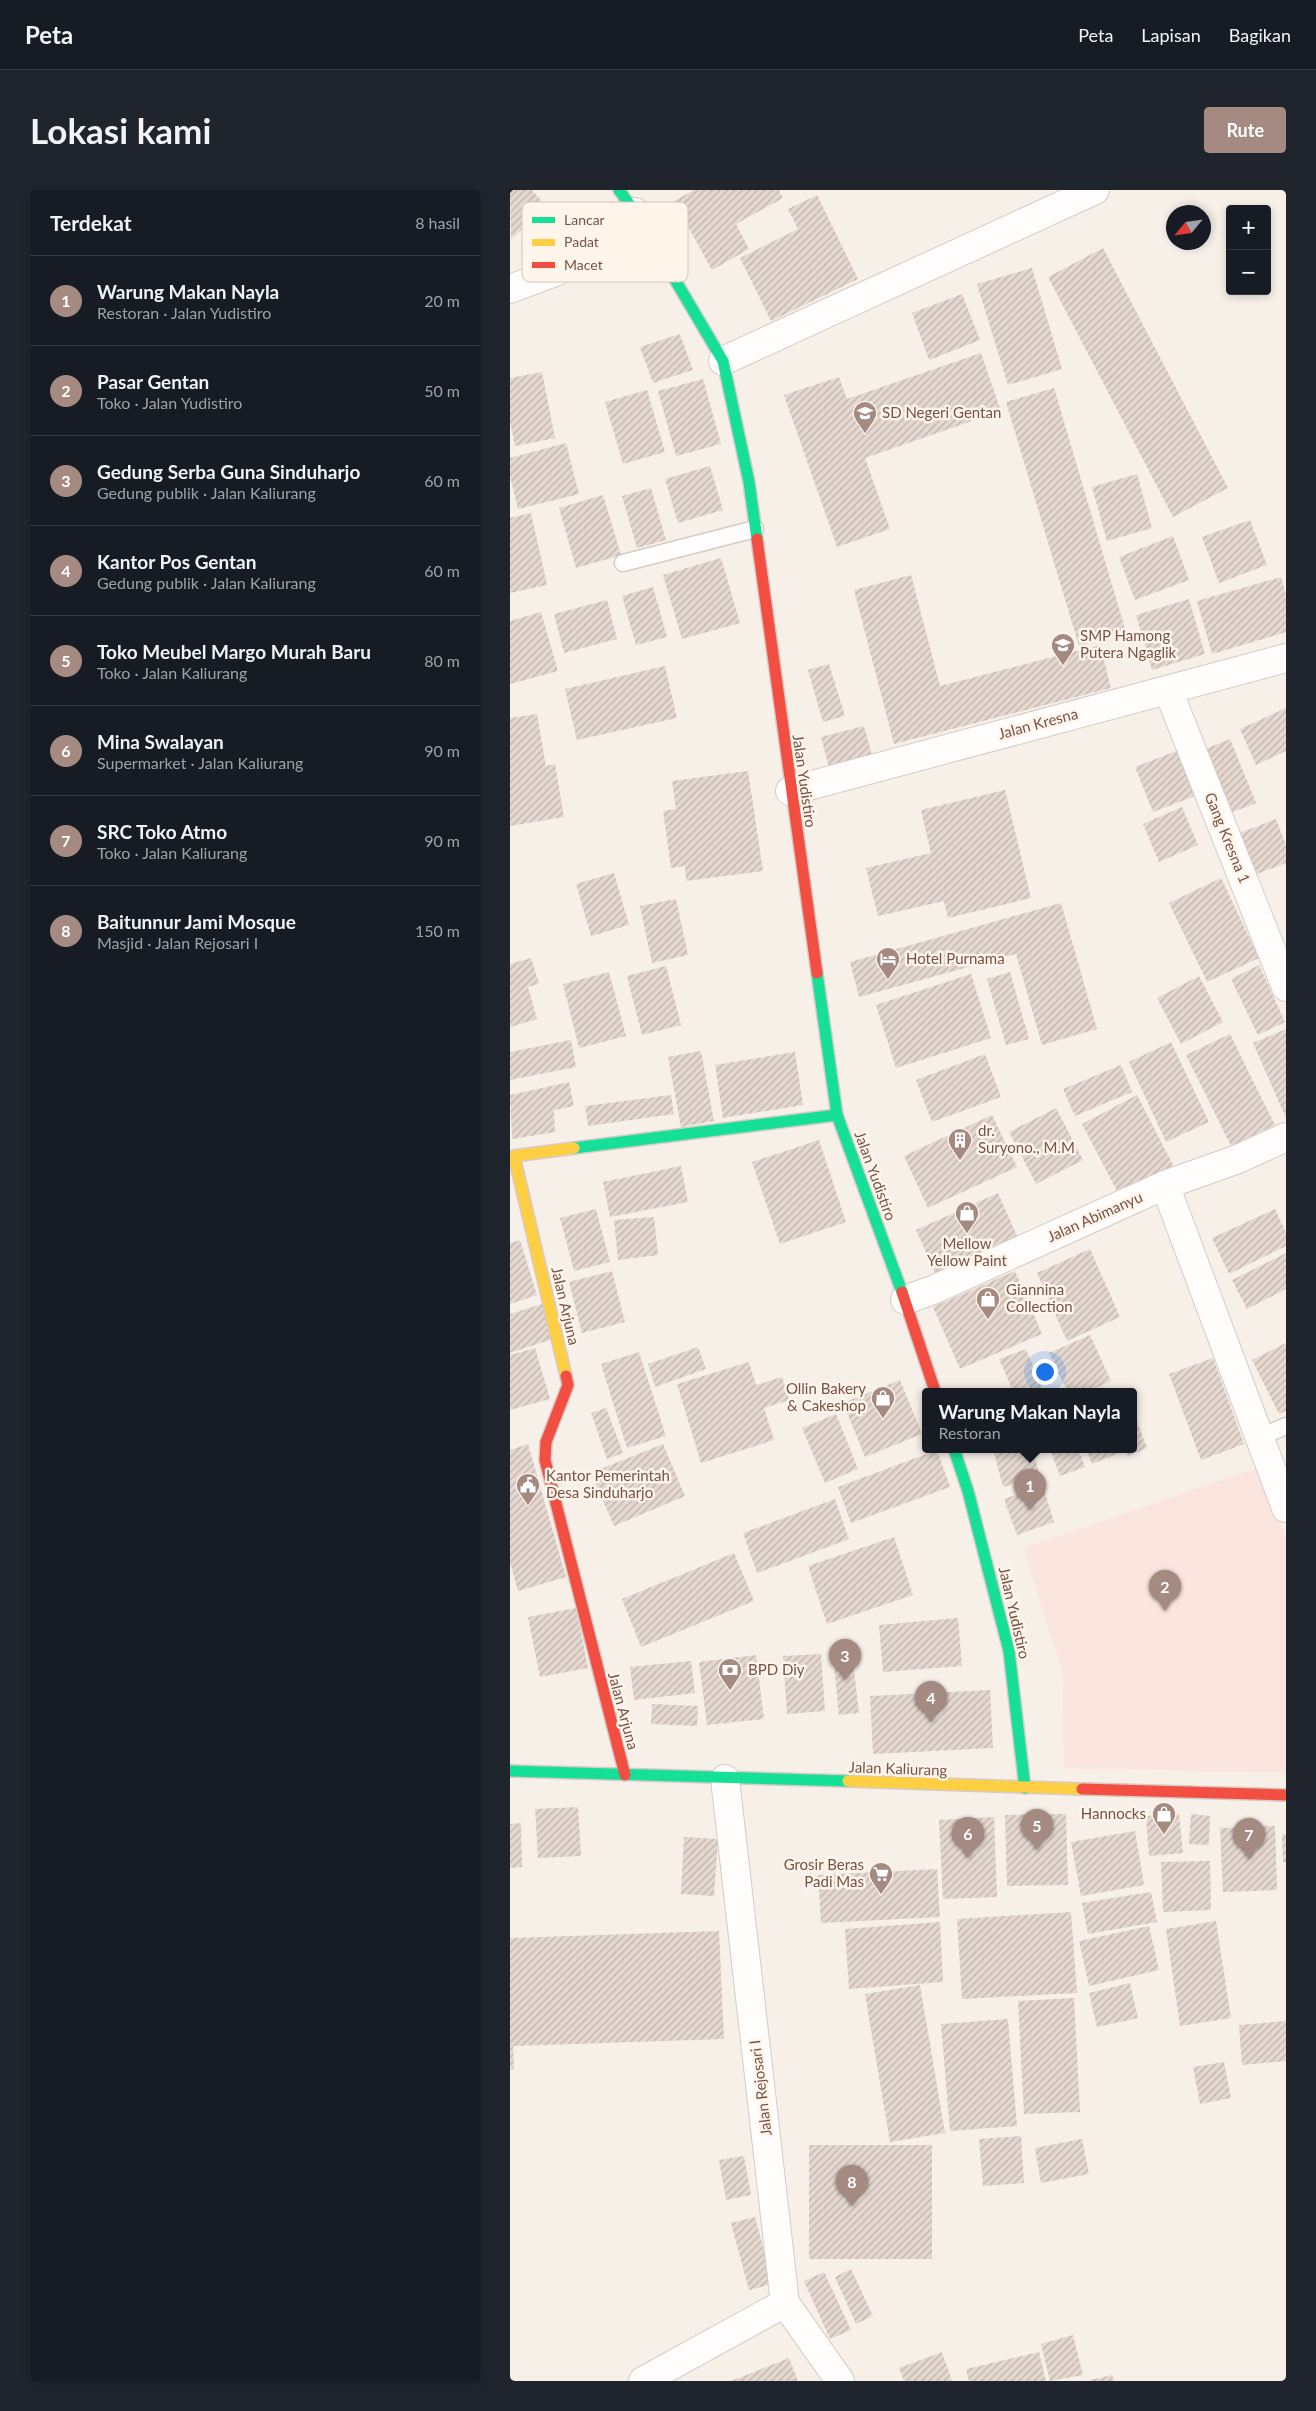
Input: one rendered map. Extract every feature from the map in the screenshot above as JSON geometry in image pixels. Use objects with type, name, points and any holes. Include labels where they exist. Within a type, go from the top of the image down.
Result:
[{"type":"street","name":"Jalan Yudistiro","points":[[619,190],[628,202]]},
{"type":"street","points":[[723,361],[1095,190]]},
{"type":"street","points":[[510,289],[529,282]]},
{"type":"street","name":"Jalan Yudistiro","points":[[676,282],[723,361],[749,482],[790,791],[837,1115],[905,1300],[934,1388]]},
{"type":"street","name":"Jalan Kresna","points":[[790,791],[1286,658]]},
{"type":"street","name":"Gang Kresna 1","points":[[1168,690],[1286,987]]},
{"type":"street","name":"Jalan Arjuna","points":[[625,1775],[545,1460],[546,1442],[568,1385],[511,1152],[837,1115]]},
{"type":"street","name":"Jalan Abimanyu","points":[[905,1300],[933,1290],[1165,1185],[1238,1159],[1286,1137]]},
{"type":"street","points":[[1165,1185],[1286,1508]]},
{"type":"street","name":"Jalan Yudistiro","points":[[955,1453],[968,1491],[1009,1651],[1025,1788]]},
{"type":"street","name":"Jalan Kaliurang","points":[[510,1771],[1286,1795]]},
{"type":"street","name":"Jalan Rejosari I","points":[[724,1778],[785,2303],[840,2381]]},
{"type":"street","points":[[643,2381],[785,2303]]},
{"type":"lane","points":[[623,562],[755,529]]},
{"type":"lane","points":[[1260,1437],[1286,1426]]},
{"type":"shaded area","points":[[1259,1467],[1286,1537],[1286,1773],[1064,1768],[1063,1674],[1023,1548]]},
{"type":"building","points":[[510,190],[532,190],[542,202],[522,202],[522,230],[511,239]]},
{"type":"building","points":[[694,190],[779,190],[783,198],[736,224],[749,249],[712,270],[688,226],[688,202],[674,201]]},
{"type":"building","points":[[817,195],[858,279],[771,321],[740,258],[798,229],[788,209]]},
{"type":"building","points":[[1103,248],[1228,488],[1173,517],[1048,277]]},
{"type":"building","points":[[1032,268],[1062,369],[1008,385],[977,284]]},
{"type":"building","points":[[962,294],[980,340],[929,360],[912,313]]},
{"type":"building","points":[[680,334],[693,370],[653,383],[640,347]]},
{"type":"building","name":"SD Negeri Gentan","points":[[981,353],[1001,411],[865,458],[890,529],[837,547],[784,395],[839,377],[847,399]]},
{"type":"building","points":[[542,372],[555,438],[515,446],[510,422],[510,378]]},
{"type":"building","points":[[703,379],[721,444],[676,456],[658,391]]},
{"type":"building","points":[[1054,388],[1126,632],[1079,646],[1006,402]]},
{"type":"building","points":[[647,390],[665,452],[623,464],[605,402]]},
{"type":"building","points":[[566,443],[579,494],[518,509],[510,476],[510,458]]},
{"type":"building","points":[[710,466],[723,510],[678,523],[665,479]]},
{"type":"building","points":[[1137,474],[1152,528],[1107,541],[1092,487]]},
{"type":"building","points":[[651,488],[666,540],[637,548],[622,496]]},
{"type":"building","points":[[603,495],[621,555],[576,568],[559,508]]},
{"type":"building","points":[[531,513],[547,585],[510,593],[510,518]]},
{"type":"building","points":[[1250,520],[1267,565],[1219,583],[1202,537]]},
{"type":"building","points":[[1173,536],[1189,580],[1135,600],[1119,557]]},
{"type":"building","points":[[721,558],[740,623],[682,639],[663,575]]},
{"type":"building","name":"SMP Hamong Putera Ngaglik","points":[[911,575],[940,686],[1100,645],[1111,688],[894,744],[854,590]]},
{"type":"building","points":[[1281,577],[1286,595],[1286,632],[1212,654],[1197,601]]},
{"type":"building","points":[[653,587],[667,637],[636,645],[622,596]]},
{"type":"building","points":[[1189,599],[1205,654],[1152,670],[1136,615]]},
{"type":"building","points":[[607,600],[617,639],[564,653],[554,614]]},
{"type":"building","points":[[541,612],[558,671],[510,684],[510,621]]},
{"type":"building","points":[[829,664],[845,716],[823,722],[808,670]]},
{"type":"building","points":[[665,666],[677,718],[577,740],[565,689]]},
{"type":"building","points":[[1286,708],[1286,751],[1256,765],[1240,729]]},
{"type":"building","points":[[537,714],[546,766],[555,764],[564,817],[510,826],[510,718]]},
{"type":"building","points":[[864,726],[873,759],[830,771],[821,737]]},
{"type":"building","points":[[1230,739],[1256,803],[1223,816],[1198,752]]},
{"type":"building","points":[[1184,748],[1200,794],[1153,812],[1135,767]]},
{"type":"building","points":[[748,771],[763,871],[686,881],[685,866],[671,868],[663,811],[676,809],[672,781]]},
{"type":"building","points":[[1005,790],[1031,898],[948,918],[944,901],[878,916],[866,868],[931,853],[921,810]]},
{"type":"building","points":[[1182,807],[1198,845],[1159,862],[1143,824]]},
{"type":"building","points":[[1276,819],[1286,845],[1286,863],[1248,877],[1232,836]]},
{"type":"building","points":[[614,873],[629,925],[591,936],[576,884]]},
{"type":"building","points":[[1221,878],[1259,958],[1207,982],[1169,903]]},
{"type":"building","points":[[676,899],[688,955],[652,963],[640,906]]},
{"type":"building","name":"Hotel Purnama","points":[[1061,903],[1097,1029],[1042,1045],[1016,954],[859,997],[850,962]]},
{"type":"building","points":[[531,958],[539,984],[528,987],[537,1019],[510,1027],[510,964]]},
{"type":"building","points":[[1259,965],[1285,1022],[1258,1035],[1231,979]]},
{"type":"building","points":[[666,966],[681,1025],[642,1035],[627,976]]},
{"type":"building","points":[[609,972],[626,1036],[579,1048],[563,984]]},
{"type":"building","points":[[1010,972],[1029,1039],[1006,1045],[987,979]]},
{"type":"building","points":[[971,974],[991,1038],[896,1068],[876,1005]]},
{"type":"building","points":[[1199,976],[1223,1022],[1181,1044],[1157,998]]},
{"type":"building","points":[[1286,1029],[1286,1118],[1253,1043]]},
{"type":"building","points":[[1230,1034],[1275,1125],[1231,1146],[1186,1055]]},
{"type":"building","points":[[571,1040],[576,1067],[510,1080],[510,1052]]},
{"type":"building","points":[[1171,1042],[1209,1122],[1166,1142],[1129,1062]]},
{"type":"building","points":[[701,1051],[714,1121],[681,1127],[668,1057]]},
{"type":"building","points":[[795,1052],[803,1105],[723,1118],[715,1065]]},
{"type":"building","points":[[985,1054],[1001,1097],[932,1122],[916,1080]]},
{"type":"building","points":[[1121,1065],[1132,1092],[1075,1116],[1063,1089]]},
{"type":"building","points":[[569,1082],[574,1106],[554,1110],[555,1132],[512,1139],[510,1095]]},
{"type":"building","points":[[671,1095],[674,1114],[588,1126],[585,1106]]},
{"type":"building","points":[[1137,1095],[1174,1167],[1119,1195],[1082,1124]]},
{"type":"building","points":[[1056,1108],[1083,1160],[1036,1184],[1009,1132]]},
{"type":"building","name":"dr. Suryono., M.M","points":[[992,1115],[1017,1167],[928,1208],[904,1156]]},
{"type":"building","points":[[819,1140],[846,1222],[780,1244],[752,1162]]},
{"type":"building","points":[[681,1166],[688,1202],[610,1217],[603,1182]]},
{"type":"building","name":"Mellow Yellow Paint","points":[[998,1193],[1018,1238],[936,1275],[916,1230]]},
{"type":"building","points":[[596,1209],[610,1262],[574,1271],[560,1218]]},
{"type":"building","points":[[1275,1209],[1286,1233],[1286,1246],[1229,1274],[1212,1238]]},
{"type":"building","points":[[654,1217],[658,1255],[618,1260],[614,1220]]},
{"type":"building","points":[[520,1240],[537,1295],[510,1304],[510,1243]]},
{"type":"building","points":[[1090,1249],[1120,1317],[1067,1341],[1037,1273]]},
{"type":"building","points":[[1286,1253],[1286,1289],[1247,1309],[1232,1280]]},
{"type":"building","points":[[612,1271],[625,1322],[582,1333],[569,1282]]},
{"type":"building","name":"Giannina Collection","points":[[1015,1271],[1042,1334],[960,1369],[933,1307]]},
{"type":"building","points":[[545,1303],[556,1338],[510,1353],[510,1314]]},
{"type":"building","points":[[1090,1335],[1111,1381],[1096,1388],[1066,1388],[1049,1353]]},
{"type":"building","points":[[1286,1343],[1286,1411],[1279,1414],[1252,1360]]},
{"type":"building","points":[[698,1347],[706,1369],[655,1387],[648,1364]]},
{"type":"building","points":[[535,1348],[550,1399],[510,1410],[510,1355]]},
{"type":"building","points":[[1026,1349],[1042,1388],[1012,1388],[999,1359]]},
{"type":"building","points":[[639,1352],[666,1436],[627,1448],[601,1364]]},
{"type":"building","points":[[1213,1358],[1244,1444],[1201,1460],[1169,1374]]},
{"type":"building","points":[[749,1362],[756,1385],[782,1377],[789,1400],[764,1408],[774,1440],[701,1463],[677,1384]]},
{"type":"building","name":"Ollin Bakery & Cakeshop","points":[[900,1380],[922,1434],[865,1457],[843,1403]]},
{"type":"building","points":[[606,1408],[623,1453],[607,1459],[591,1413]]},
{"type":"building","points":[[836,1414],[858,1469],[825,1483],[802,1428]]},
{"type":"building","points":[[1137,1421],[1147,1448],[1137,1452]]},
{"type":"building","name":"Kantor Pemerintah Desa Sinduharjo","points":[[528,1444],[566,1577],[518,1591],[510,1563],[510,1450]]},
{"type":"building","points":[[663,1444],[685,1496],[614,1526],[591,1473]]},
{"type":"building","points":[[929,1453],[938,1453],[950,1487],[851,1523],[838,1487]]},
{"type":"building","points":[[994,1453],[1034,1453],[1040,1477],[1003,1487]]},
{"type":"building","points":[[1051,1453],[1080,1453],[1085,1467],[1060,1476]]},
{"type":"building","points":[[1088,1453],[1119,1453],[1092,1464]]},
{"type":"building","points":[[1043,1486],[1054,1522],[1017,1535],[1004,1499]]},
{"type":"building","points":[[835,1499],[849,1539],[757,1573],[743,1533]]},
{"type":"building","points":[[894,1537],[913,1595],[827,1624],[808,1566]]},
{"type":"building","points":[[734,1553],[754,1601],[641,1647],[622,1599]]},
{"type":"building","points":[[576,1608],[588,1668],[540,1677],[528,1617]]},
{"type":"building","points":[[958,1618],[962,1666],[883,1672],[879,1625]]},
{"type":"building","points":[[851,1644],[859,1713],[839,1715],[832,1646]]},
{"type":"building","points":[[821,1654],[825,1711],[787,1714],[783,1656]]},
{"type":"building","points":[[756,1655],[764,1719],[707,1725],[699,1662]]},
{"type":"building","points":[[691,1661],[695,1693],[634,1700],[630,1667]]},
{"type":"building","points":[[990,1690],[993,1748],[873,1754],[870,1696]]},
{"type":"building","points":[[652,1704],[698,1706],[697,1726],[651,1724]]},
{"type":"building","points":[[578,1807],[581,1856],[538,1858],[535,1809]]},
{"type":"building","points":[[1066,1814],[1068,1885],[1007,1886],[1005,1815]]},
{"type":"building","name":"Hannocks","points":[[1179,1814],[1183,1853],[1149,1856],[1146,1816]]},
{"type":"building","points":[[1191,1814],[1210,1816],[1209,1845],[1189,1844]]},
{"type":"building","points":[[994,1817],[997,1897],[943,1899],[939,1820]]},
{"type":"building","points":[[521,1823],[522,1867],[510,1868],[510,1824]]},
{"type":"building","points":[[1275,1826],[1277,1890],[1223,1892],[1220,1828]]},
{"type":"building","points":[[1135,1831],[1144,1885],[1081,1896],[1071,1842]]},
{"type":"building","points":[[1282,1834],[1286,1834],[1286,1862],[1283,1862]]},
{"type":"building","points":[[684,1837],[718,1839],[714,1896],[681,1894]]},
{"type":"building","points":[[1210,1861],[1211,1910],[1163,1912],[1161,1862]]},
{"type":"building","points":[[937,1869],[940,1917],[821,1923],[818,1875]]},
{"type":"building","points":[[1151,1892],[1157,1922],[1088,1934],[1082,1903]]},
{"type":"building","points":[[1071,1912],[1077,1993],[962,1999],[957,1919]]},
{"type":"building","points":[[1216,1921],[1231,2018],[1180,2026],[1166,1929]]},
{"type":"building","points":[[940,1922],[943,1982],[849,1989],[845,1929]]},
{"type":"building","points":[[1149,1926],[1159,1970],[1089,1986],[1079,1941]]},
{"type":"building","points":[[719,1931],[724,2039],[513,2046],[514,2069],[510,2070],[510,1938]]},
{"type":"building","points":[[1130,1983],[1138,2018],[1097,2027],[1089,1993]]},
{"type":"building","points":[[920,1985],[945,2133],[890,2142],[865,1994]]},
{"type":"building","points":[[1074,1998],[1080,2112],[1024,2114],[1018,2001]]},
{"type":"building","points":[[1008,2019],[1017,2126],[950,2131],[941,2024]]},
{"type":"building","points":[[1286,2021],[1286,2061],[1242,2065],[1239,2025]]},
{"type":"building","points":[[1224,2062],[1231,2098],[1200,2104],[1193,2067]]},
{"type":"building","points":[[1021,2136],[1024,2183],[983,2186],[979,2139]]},
{"type":"building","points":[[1082,2139],[1089,2174],[1041,2183],[1035,2148]]},
{"type":"building","points":[[809,2145],[932,2145],[932,2259],[809,2259]]},
{"type":"building","points":[[744,2156],[751,2195],[726,2200],[719,2160]]},
{"type":"building","points":[[755,2217],[773,2284],[749,2290],[731,2223]]},
{"type":"building","points":[[851,2269],[873,2316],[856,2324],[835,2277]]},
{"type":"building","points":[[824,2272],[851,2330],[830,2339],[804,2281]]},
{"type":"building","points":[[1073,2335],[1083,2375],[1050,2381],[1041,2344]]},
{"type":"building","points":[[942,2352],[952,2381],[904,2381],[899,2368]]},
{"type":"building","points":[[1039,2352],[1046,2381],[969,2381],[966,2369]]},
{"type":"building","points":[[789,2358],[798,2381],[731,2381]]},
{"type":"building","points":[[1112,2375],[1114,2381],[1090,2381],[1090,2380]]},
{"type":"traffic: fast","points":[[619,190],[628,202]]},
{"type":"traffic: fast","points":[[676,282],[723,361],[749,482],[757,539]]},
{"type":"traffic: fast","points":[[817,973],[837,1115],[902,1292]]},
{"type":"traffic: fast","points":[[574,1148],[837,1115]]},
{"type":"traffic: fast","points":[[955,1453],[968,1491],[1009,1651],[1025,1788]]},
{"type":"traffic: fast","points":[[510,1771],[848,1781]]},
{"type":"traffic: slow","points":[[566,1376],[514,1156],[574,1148]]},
{"type":"traffic: slow","points":[[848,1781],[1082,1789]]},
{"type":"traffic: jam","points":[[757,539],[817,973]]},
{"type":"traffic: jam","points":[[902,1292],[934,1388]]},
{"type":"traffic: jam","points":[[566,1376],[568,1385],[546,1442],[545,1460],[625,1775]]},
{"type":"traffic: jam","points":[[1082,1789],[1286,1795]]},
{"type":"place","name":"SD Negeri Gentan","points":[[865,434]]},
{"type":"place","name":"SMP Hamong Putera Ngaglik","points":[[1063,666]]},
{"type":"place","name":"Hotel Purnama","points":[[888,980]]},
{"type":"place","name":"dr. Suryono., M.M","points":[[960,1161]]},
{"type":"place","name":"Mellow Yellow Paint","points":[[967,1234]]},
{"type":"place","name":"Giannina Collection","points":[[988,1320]]},
{"type":"place","name":"Ollin Bakery & Cakeshop","points":[[883,1419]]},
{"type":"place","name":"Kantor Pemerintah Desa Sinduharjo","points":[[528,1506]]},
{"type":"place","name":"Warung Makan Nayla","points":[[1030,1510]]},
{"type":"place","name":"Pasar Gentan","points":[[1165,1611]]},
{"type":"place","name":"Gedung Serba Guna Sinduharjo","points":[[845,1680]]},
{"type":"place","name":"BPD Diy","points":[[730,1691]]},
{"type":"place","name":"Kantor Pos Gentan","points":[[931,1722]]},
{"type":"place","name":"Hannocks","points":[[1164,1835]]},
{"type":"place","name":"Toko Meubel Margo Murah Baru","points":[[1037,1850]]},
{"type":"place","name":"Mina Swalayan","points":[[968,1858]]},
{"type":"place","name":"SRC Toko Atmo","points":[[1249,1859]]},
{"type":"place","name":"Grosir Beras Padi Mas","points":[[881,1895]]},
{"type":"place","name":"Baitunnur Jami Mosque","points":[[852,2206]]}]
